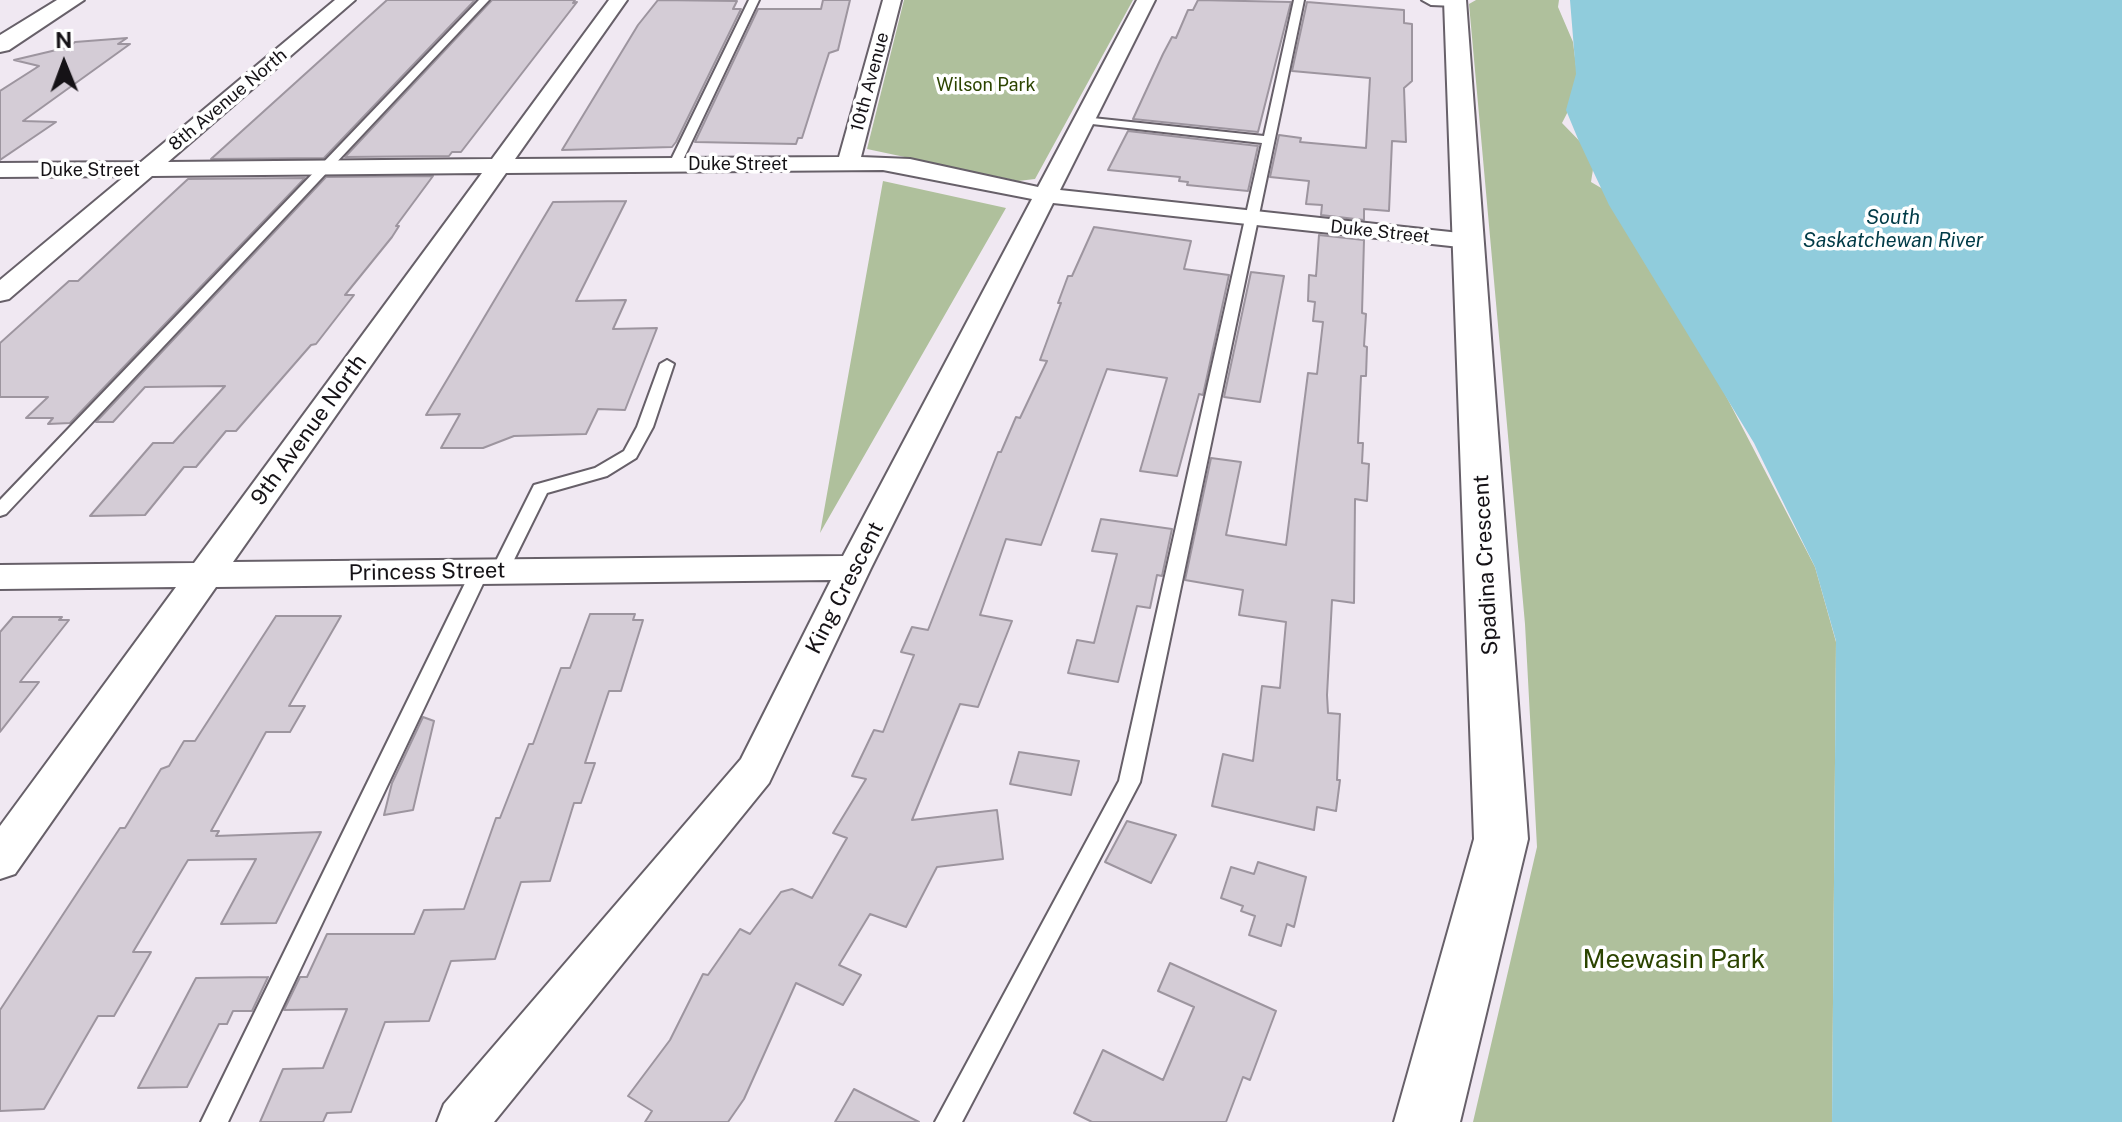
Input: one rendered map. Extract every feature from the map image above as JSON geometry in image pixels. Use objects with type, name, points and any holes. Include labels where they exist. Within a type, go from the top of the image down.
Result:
[{"type":"street","points":[[0,45],[73,0]]},
{"type":"street","name":"8th Avenue North","points":[[0,293],[346,0]]},
{"type":"street","name":"9th Avenue North","points":[[0,860],[618,0]]},
{"type":"street","name":"10th Avenue","points":[[848,163],[892,0]]},
{"type":"street","name":"King Crescent","points":[[462,1122],[755,771],[854,568],[1146,0]]},
{"type":"street","name":"Spadina Crescent","points":[[1427,1122],[1501,839],[1469,241],[1447,0]]},
{"type":"street","name":"Duke Street","points":[[0,170],[848,163],[910,166],[1044,195],[1469,241]]},
{"type":"street","name":"Princess Street","points":[[0,577],[854,568]]},
{"type":"lane","points":[[0,510],[484,0]]},
{"type":"lane","points":[[675,164],[754,0]]},
{"type":"lane","points":[[948,1122],[1129,782],[1254,219],[1267,140],[1299,0]]},
{"type":"lane","points":[[1083,120],[1267,140]]},
{"type":"lane","points":[[214,1122],[490,571],[540,489],[601,472],[630,454],[645,427],[667,364]]},
{"type":"green space","name":"Wilson Park","points":[[904,0],[1133,0],[1035,179],[1018,181],[867,149]]},
{"type":"green space","name":"Meewasin Park","points":[[1476,0],[1559,0],[1558,7],[1573,42],[1579,90],[1562,123],[1595,157],[1591,182],[1625,202],[1815,567],[1836,642],[1832,1122],[1473,1122],[1537,847],[1525,624],[1469,4]]},
{"type":"green space","points":[[883,181],[1006,208],[820,533]]},
{"type":"water","name":"South Saskatchewan River","points":[[1570,0],[2122,0],[2122,1122],[1832,1122],[1836,641],[1815,567],[1754,443],[1609,205],[1578,139],[1566,110],[1576,74]]},
{"type":"building","points":[[387,0],[475,0],[324,158],[211,159]]},
{"type":"building","points":[[492,0],[577,2],[461,152],[452,152],[449,156],[345,157]]},
{"type":"building","points":[[658,0],[737,1],[733,9],[741,9],[676,142],[672,147],[562,150],[638,25]]},
{"type":"building","points":[[823,0],[850,0],[838,50],[829,53],[802,138],[798,138],[796,144],[695,142],[758,9],[821,9]]},
{"type":"building","points":[[1198,0],[1291,2],[1258,132],[1133,119],[1172,37],[1176,38],[1188,10],[1193,10]]},
{"type":"building","points":[[1307,2],[1404,10],[1404,23],[1412,24],[1412,81],[1404,88],[1406,142],[1392,141],[1389,211],[1364,209],[1364,220],[1321,215],[1322,205],[1306,204],[1309,181],[1270,177],[1279,135],[1301,138],[1300,142],[1366,148],[1370,78],[1292,71]]},
{"type":"building","points":[[127,38],[118,44],[130,44],[23,121],[56,122],[0,160],[0,91],[39,66],[14,60],[69,47],[75,42]]},
{"type":"building","points":[[1128,131],[1258,146],[1248,191],[1187,185],[1188,182],[1179,181],[1180,177],[1108,170]]},
{"type":"building","points":[[433,176],[396,226],[399,226],[392,237],[345,295],[354,295],[316,344],[311,345],[236,431],[226,431],[196,467],[184,467],[145,515],[90,516],[153,443],[173,443],[225,386],[145,387],[113,422],[96,422],[326,177]]},
{"type":"building","points":[[305,178],[70,423],[48,424],[53,418],[26,418],[48,397],[0,397],[0,343],[69,281],[78,281],[188,179]]},
{"type":"building","points":[[626,201],[576,301],[626,300],[613,329],[657,328],[625,410],[598,409],[586,434],[514,436],[483,448],[441,448],[460,414],[426,415],[553,202]]},
{"type":"building","points":[[1094,227],[1191,241],[1184,269],[1229,275],[1203,395],[1199,394],[1177,476],[1140,471],[1167,378],[1107,369],[1041,545],[1006,539],[980,615],[1012,621],[978,707],[960,704],[912,820],[997,810],[1003,859],[937,867],[906,927],[870,914],[839,965],[861,975],[843,1005],[796,983],[744,1099],[728,1122],[645,1122],[652,1111],[628,1096],[670,1040],[703,974],[708,975],[740,929],[750,934],[781,892],[792,889],[812,898],[847,838],[833,833],[866,779],[852,776],[874,730],[883,732],[914,655],[901,652],[912,627],[928,630],[998,452],[1001,452],[1016,417],[1020,418],[1047,361],[1040,360],[1061,303],[1058,303],[1068,276],[1072,276]]},
{"type":"building","points":[[1319,235],[1364,240],[1362,313],[1366,314],[1364,346],[1367,347],[1366,376],[1361,376],[1358,443],[1363,443],[1362,463],[1369,464],[1367,501],[1355,499],[1354,603],[1332,600],[1327,695],[1328,713],[1340,714],[1337,780],[1340,780],[1336,811],[1317,807],[1314,830],[1212,806],[1223,754],[1253,761],[1262,686],[1280,688],[1286,622],[1239,615],[1243,590],[1185,580],[1211,458],[1241,462],[1226,535],[1286,545],[1308,373],[1317,374],[1323,322],[1313,321],[1315,302],[1308,301],[1309,275],[1316,276]]},
{"type":"building","points":[[1251,272],[1284,276],[1260,402],[1224,397]]},
{"type":"building","points":[[1101,519],[1172,529],[1162,576],[1157,575],[1150,608],[1137,606],[1118,682],[1068,673],[1077,640],[1094,643],[1117,554],[1092,551]]},
{"type":"building","points":[[590,614],[635,614],[633,620],[643,620],[621,691],[609,691],[585,763],[595,763],[581,803],[574,803],[550,881],[521,882],[495,959],[451,961],[429,1021],[385,1022],[351,1112],[327,1113],[323,1122],[260,1122],[283,1069],[323,1068],[347,1009],[284,1010],[300,977],[307,977],[327,934],[414,934],[424,910],[464,909],[496,818],[500,818],[529,744],[533,744],[561,668],[570,668]]},
{"type":"building","points":[[276,616],[341,616],[289,706],[305,706],[290,732],[266,732],[211,831],[219,831],[216,836],[321,832],[276,923],[221,924],[256,859],[188,860],[133,952],[151,952],[114,1016],[98,1016],[44,1109],[0,1111],[0,1010],[120,828],[125,828],[161,769],[169,766],[184,741],[195,741]]},
{"type":"building","points":[[13,617],[62,617],[59,620],[69,620],[20,682],[39,682],[0,732],[0,632]]},
{"type":"building","points":[[423,717],[434,721],[413,810],[384,815],[392,783]]},
{"type":"building","points":[[1019,752],[1079,761],[1071,795],[1010,784]]},
{"type":"building","points":[[1127,821],[1176,835],[1151,883],[1105,862]]},
{"type":"building","points":[[1258,862],[1306,877],[1294,927],[1287,924],[1281,946],[1249,935],[1255,916],[1241,911],[1243,906],[1221,898],[1231,867],[1254,874]]},
{"type":"building","points":[[1170,963],[1276,1011],[1250,1080],[1243,1077],[1226,1122],[1092,1122],[1074,1113],[1103,1050],[1163,1080],[1194,1007],[1158,991]]},
{"type":"building","points":[[268,977],[252,1011],[233,1011],[227,1024],[219,1024],[187,1087],[138,1088],[196,978]]},
{"type":"building","points":[[854,1089],[919,1122],[835,1122]]}]
